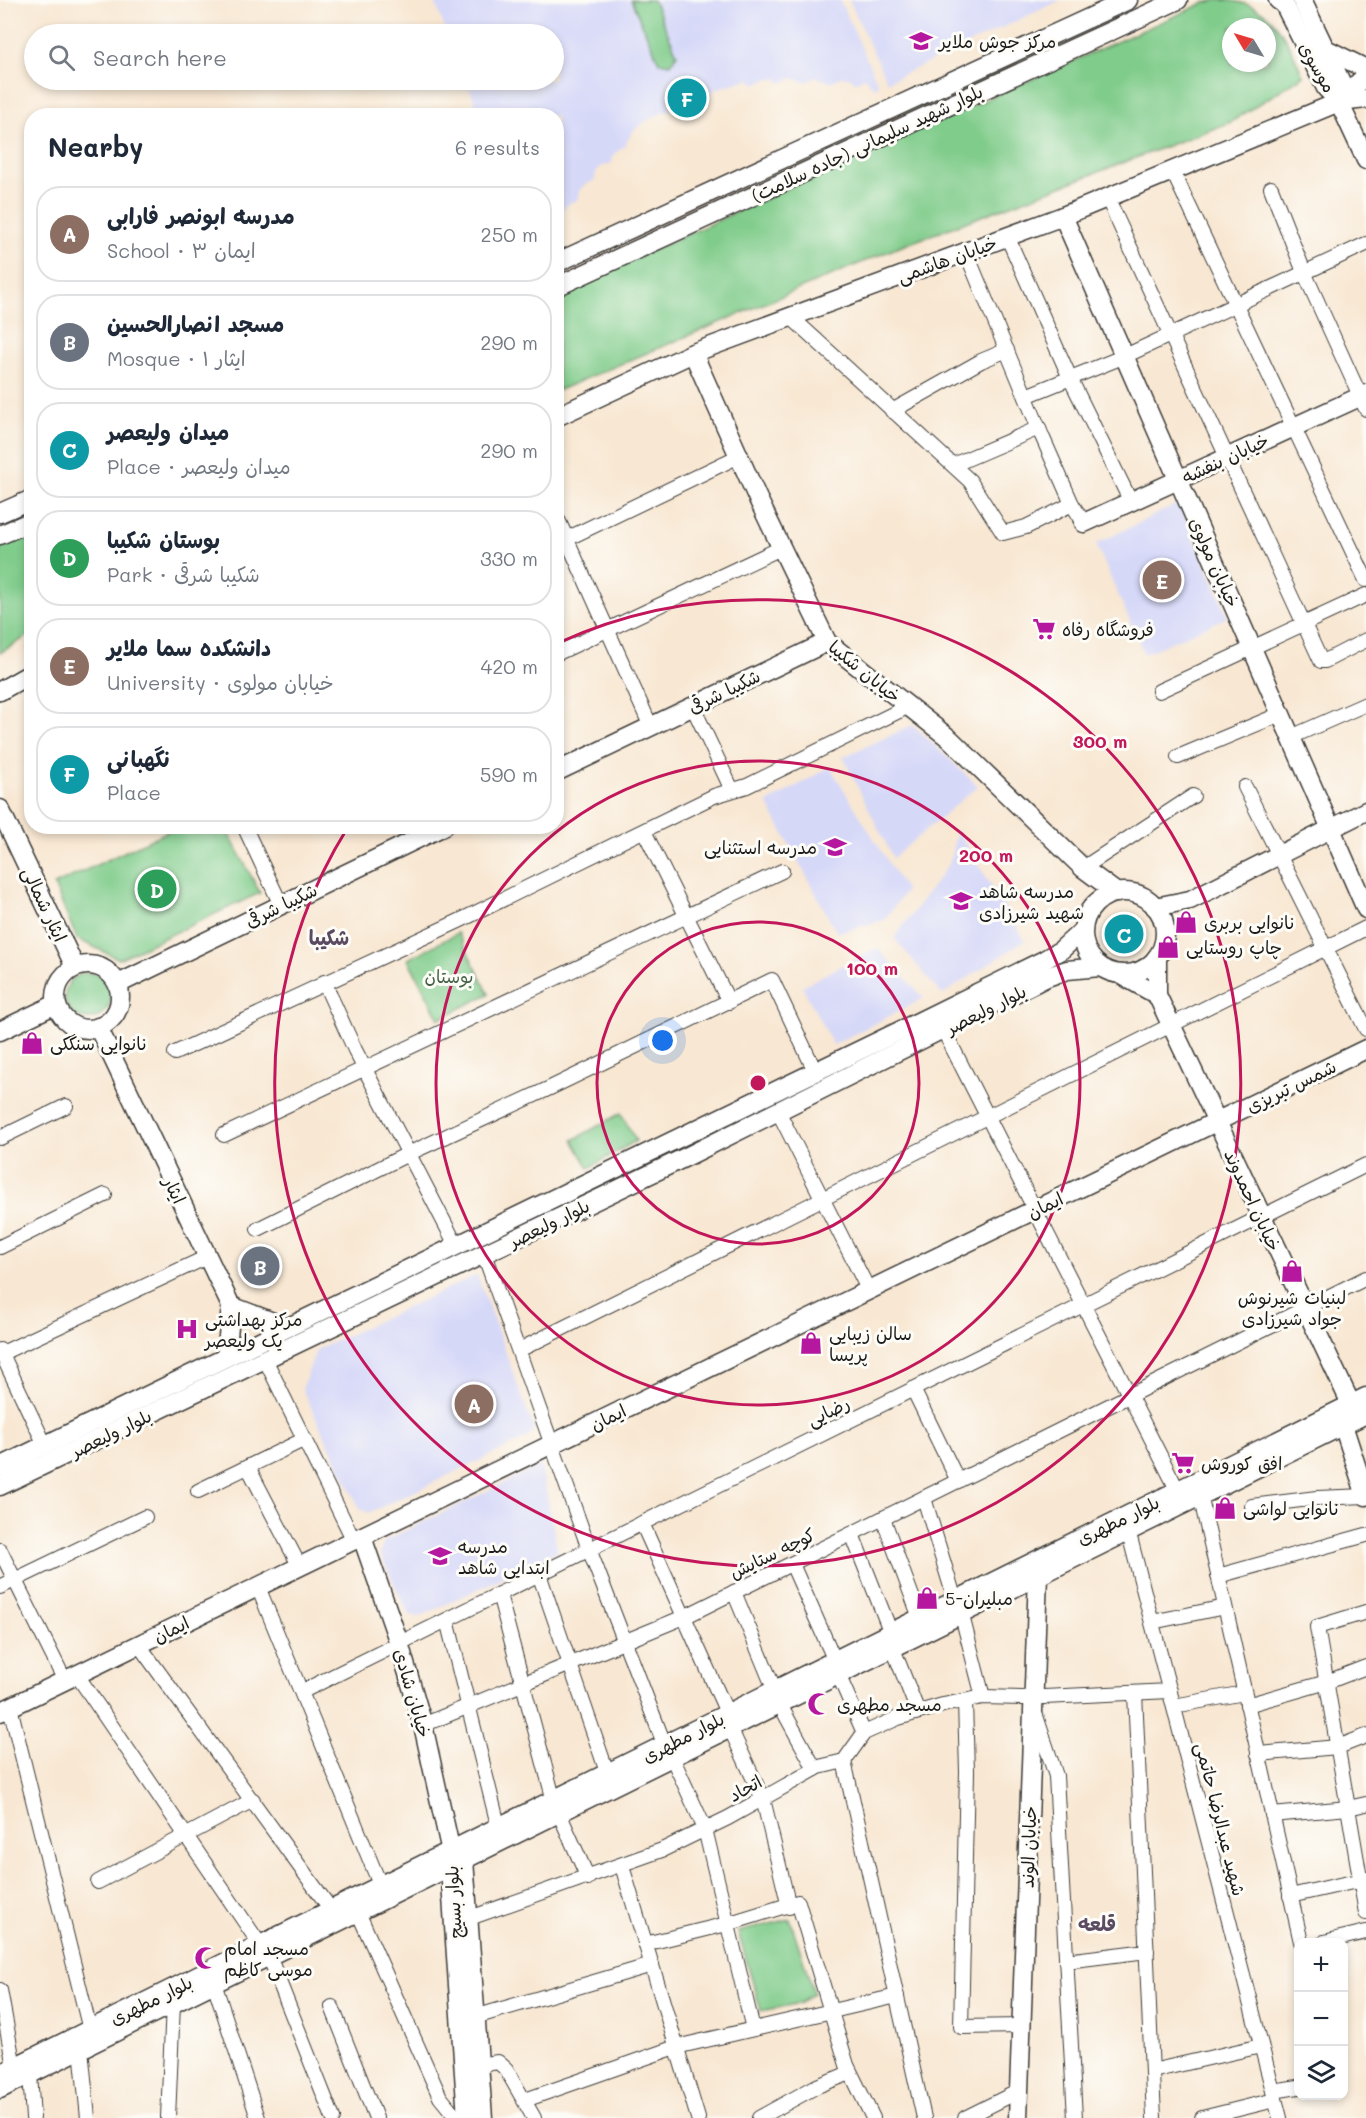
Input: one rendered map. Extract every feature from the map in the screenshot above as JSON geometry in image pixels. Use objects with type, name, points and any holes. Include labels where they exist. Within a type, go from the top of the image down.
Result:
[{"type":"main road","name":"بلوار شهید سلیمانی (جاده سلامت)","points":[[564,259],[1128,0]]},
{"type":"main road","name":"بلوار شهید سلیمانی (جاده سلامت)","points":[[564,283],[1179,0]]},
{"type":"main road","name":"موسوی","points":[[1278,0],[1284,4],[1326,88],[1339,102]]},
{"type":"main road","name":"موسوی","points":[[1302,0],[1341,82],[1339,102]]},
{"type":"main road","points":[[1324,48],[1366,69]]},
{"type":"main road","points":[[1339,102],[1359,82],[1366,80]]},
{"type":"main road","points":[[1339,102],[1366,99]]},
{"type":"main road","points":[[1339,102],[1366,160]]},
{"type":"main road","name":"خیابان هاشمی","points":[[564,413],[693,353],[1064,216],[1339,102]]},
{"type":"main road","name":"خیابان مولوی","points":[[1064,216],[1366,909]]},
{"type":"main road","name":"خیابان شکیبا","points":[[693,353],[781,548],[827,642],[950,740],[1083,868]]},
{"type":"main road","name":"خیابان بنفشه","points":[[1084,523],[1294,427],[1364,400]]},
{"type":"main road","points":[[0,513],[24,502]]},
{"type":"main road","points":[[0,535],[24,524]]},
{"type":"main road","name":"شکیبا شرقی","points":[[564,768],[827,642]]},
{"type":"main road","points":[[0,691],[24,678]]},
{"type":"main road","points":[[1155,907],[1190,900],[1366,811]]},
{"type":"main road","name":"ایثار شمالی","points":[[1,814],[75,967]]},
{"type":"main road","name":"شکیبا شرقی","points":[[117,984],[427,834]]},
{"type":"main road","points":[[1083,868],[1117,892]]},
{"type":"main road","points":[[1083,868],[1097,901]]},
{"type":"main road","points":[[1165,937],[1162,915],[1155,907],[1138,894],[1117,892],[1097,901],[1085,919],[1083,930],[1086,951],[1100,967],[1120,974],[1157,995],[1157,957],[1165,937],[1190,900]]},
{"type":"main road","name":"بلوار ولیعصر","points":[[0,1467],[816,1073],[1061,950],[1083,930]]},
{"type":"main road","points":[[1120,974],[1141,970],[1157,957]]},
{"type":"main road","points":[[85,964],[104,969],[117,984],[119,1005],[108,1022],[98,1027],[89,1029],[72,1025],[65,1020],[56,1004],[57,987],[61,978],[75,967],[85,964]]},
{"type":"main road","name":"بلوار ولیعصر","points":[[0,1486],[944,1031],[1047,977],[1067,970],[1100,967]]},
{"type":"main road","name":"خیابان احمدوند","points":[[1157,995],[1304,1309],[1361,1405]]},
{"type":"main road","points":[[0,1031],[56,1004]]},
{"type":"main road","name":"ایثار","points":[[98,1027],[231,1306]]},
{"type":"main road","name":"شمس تبریزی","points":[[1216,1122],[1366,1049]]},
{"type":"main road","name":"ایمان","points":[[5,1710],[1216,1122]]},
{"type":"main road","points":[[456,1245],[484,1254]]},
{"type":"main road","points":[[226,1357],[231,1306],[286,1327]]},
{"type":"main road","points":[[1361,1405],[1344,1425],[1366,1496]]},
{"type":"main road","name":"بلوار مطهری","points":[[0,2089],[15,2072],[90,2030],[358,1912],[556,1807],[958,1606],[1178,1491],[1361,1405]]},
{"type":"main road","name":"بلوار مطهری","points":[[892,1639],[920,1618],[1038,1576],[1344,1425]]},
{"type":"main road","name":"خیابان شادی","points":[[358,1539],[399,1643],[423,1725],[455,1860]]},
{"type":"main road","name":"خیابان الوند","points":[[1018,2118],[1038,1576]]},
{"type":"main road","name":"بلوار مطهری","points":[[15,2072],[81,2049],[173,2004],[214,1983],[332,1911],[381,1887],[455,1860],[499,1829],[556,1807],[608,1775],[668,1751]]},
{"type":"main road","name":"بلوار بسیج","points":[[455,1860],[467,1919],[483,2118]]},
{"type":"main road","name":"بلوار بسیج","points":[[455,1860],[468,2118]]},
{"type":"street","points":[[1173,172],[1366,580]]},
{"type":"street","points":[[1271,188],[1304,272],[1364,400]]},
{"type":"street","points":[[1107,198],[1321,661],[1366,640]]},
{"type":"street","points":[[1007,236],[1070,378],[1131,502]]},
{"type":"street","points":[[1026,396],[1125,356],[1366,244]]},
{"type":"street","points":[[966,252],[1072,504],[1084,523]]},
{"type":"street","points":[[791,317],[970,481],[1003,533],[1026,527],[1072,504]]},
{"type":"street","points":[[892,411],[981,361],[1007,350]]},
{"type":"street","points":[[953,465],[1039,428]]},
{"type":"street","points":[[564,541],[739,456]]},
{"type":"street","points":[[564,546],[608,630],[651,727]]},
{"type":"street","points":[[564,650],[781,548]]},
{"type":"street","points":[[1159,691],[1366,595]]},
{"type":"street","points":[[1291,737],[1366,704]]},
{"type":"street","points":[[693,706],[732,790]]},
{"type":"street","points":[[175,1053],[461,920],[714,796],[747,786],[909,706]]},
{"type":"street","points":[[1178,757],[1281,714]]},
{"type":"street","points":[[1245,787],[1366,1029]]},
{"type":"street","points":[[1083,868],[1193,796]]},
{"type":"street","points":[[644,831],[729,1002]]},
{"type":"street","points":[[248,834],[280,905]]},
{"type":"street","points":[[224,1135],[782,871]]},
{"type":"street","points":[[519,1350],[1366,928]]},
{"type":"street","points":[[258,1229],[408,1154],[772,980],[816,1073]]},
{"type":"street","points":[[324,982],[365,1069],[456,1245]]},
{"type":"street","points":[[944,1031],[1178,1491]]},
{"type":"street","points":[[0,1138],[66,1106]]},
{"type":"street","points":[[778,1111],[869,1291]]},
{"type":"street","name":"رضایی","points":[[303,1691],[1366,1165]]},
{"type":"street","points":[[0,1247],[105,1195]]},
{"type":"street","points":[[484,1254],[589,1549],[668,1751],[705,1829],[753,2029]]},
{"type":"street","points":[[45,1445],[0,1352],[207,1257]]},
{"type":"street","name":"کوچه ستایش","points":[[423,1725],[684,1617],[1366,1278]]},
{"type":"street","points":[[265,1359],[303,1440],[358,1539]]},
{"type":"street","points":[[913,1389],[958,1481]]},
{"type":"street","points":[[198,1491],[303,1440]]},
{"type":"street","points":[[248,1467],[300,1567]]},
{"type":"street","points":[[1200,1495],[1300,1938]]},
{"type":"street","points":[[1252,1506],[1317,1498],[1366,1496]]},
{"type":"street","points":[[924,1498],[958,1606],[983,1697]]},
{"type":"street","points":[[0,1587],[145,1517]]},
{"type":"street","points":[[884,1518],[920,1618]]},
{"type":"street","points":[[642,1523],[764,1798],[793,1904],[850,2073],[873,2118]]},
{"type":"street","name":"شهید عبدالرضا حاتمی","points":[[1128,1530],[1280,2118]]},
{"type":"street","points":[[852,1534],[918,1713]]},
{"type":"street","points":[[1218,1576],[1366,1535]]},
{"type":"street","points":[[0,1550],[71,1678],[187,1834],[265,1951],[333,2118]]},
{"type":"street","points":[[792,1564],[864,1733]]},
{"type":"street","points":[[539,1574],[608,1775]]},
{"type":"street","points":[[258,1587],[303,1691],[381,1887]]},
{"type":"street","points":[[734,1592],[777,1697],[815,1769]]},
{"type":"street","points":[[499,1594],[556,1807],[588,1878]]},
{"type":"street","points":[[1152,1623],[1225,1607]]},
{"type":"street","points":[[1366,1612],[1317,1626],[1348,1808],[1363,1880],[1366,1913]]},
{"type":"street","points":[[447,1620],[499,1829]]},
{"type":"street","points":[[139,1645],[332,1911]]},
{"type":"street","points":[[1174,1706],[1246,1699],[1327,1682],[1366,1666]]},
{"type":"street","points":[[924,2118],[844,1761],[864,1733],[918,1713],[983,1697],[1034,1703],[1135,1693],[1170,1692]]},
{"type":"street","points":[[1135,1693],[1154,2118]]},
{"type":"street","points":[[965,1701],[967,1772],[961,2027],[1022,2026]]},
{"type":"street","points":[[1034,1703],[1056,1776],[1075,2118]]},
{"type":"street","points":[[5,1710],[90,2030]]},
{"type":"street","points":[[1258,1754],[1338,1747],[1366,1736]]},
{"type":"street","name":"اتحاد","points":[[467,1919],[622,1866],[705,1829],[815,1769],[844,1761]]},
{"type":"street","points":[[98,1882],[253,1800]]},
{"type":"street","points":[[1272,1815],[1348,1808],[1366,1804]]},
{"type":"street","points":[[622,1866],[698,2118]]},
{"type":"street","points":[[1290,1896],[1363,1880]]},
{"type":"street","points":[[645,1944],[727,1924],[793,1904]]},
{"type":"street","points":[[358,1912],[441,2097],[457,2118]]},
{"type":"street","points":[[1341,1938],[1366,1932]]},
{"type":"street","points":[[1066,1961],[1147,1951]]},
{"type":"street","points":[[475,2018],[651,1965]]},
{"type":"street","points":[[214,1983],[258,2118]]},
{"type":"street","points":[[0,1990],[15,2072],[33,2118]]},
{"type":"street","points":[[525,2100],[676,2046],[897,1996]]},
{"type":"street","points":[[168,2118],[173,2004]]},
{"type":"street","points":[[332,2007],[376,2118]]},
{"type":"street","points":[[1152,2071],[1261,2046]]},
{"type":"street","points":[[81,2049],[87,2118]]},
{"type":"street","points":[[478,2065],[498,2062],[506,2069],[534,2118]]},
{"type":"street","points":[[759,2118],[818,2086],[850,2073]]},
{"type":"street","points":[[1202,2118],[1294,2089]]},
{"type":"street","points":[[965,2118],[1019,2091]]},
{"type":"shaded area","points":[[434,0],[840,0],[879,86],[874,88],[864,77],[855,82],[849,77],[842,77],[830,82],[817,77],[806,82],[792,78],[782,83],[777,79],[767,79],[756,84],[749,79],[722,87],[651,118],[633,131],[625,145],[613,155],[612,163],[600,167],[596,172],[595,180],[583,186],[579,191],[578,199],[564,208],[564,108],[477,108],[470,90],[564,90],[564,24],[443,24]]},
{"type":"shaded area","name":"مرکز جوش ملایر","points":[[849,0],[1061,0],[887,82]]},
{"type":"shaded area","points":[[1179,503],[1228,617],[1144,654],[1096,544]]},
{"type":"shaded area","points":[[913,725],[978,786],[893,858],[843,757]]},
{"type":"shaded area","name":"مدرسه استثنایی","points":[[830,767],[906,891],[884,920],[837,933],[767,803]]},
{"type":"shaded area","name":"مدرسه شاهد شهید شیرزادی","points":[[957,830],[1025,940],[942,995],[894,938],[949,864]]},
{"type":"shaded area","points":[[877,948],[924,998],[833,1045],[802,986]]},
{"type":"shaded area","points":[[477,1275],[534,1429],[529,1437],[369,1513],[360,1509],[302,1389],[316,1350]]},
{"type":"shaded area","points":[[541,1465],[558,1551],[419,1617],[409,1615],[380,1554],[384,1541]]},
{"type":"green space","points":[[631,0],[653,0],[677,54],[671,64],[659,62]]},
{"type":"green space","points":[[1218,0],[1236,2],[1251,6],[1269,18],[1222,18],[1222,72],[1276,72],[1276,26],[1289,46],[1303,76],[1231,122],[894,249],[564,388],[564,291],[834,167],[1204,3]]},
{"type":"green space","points":[[24,537],[24,638],[0,653],[0,548]]},
{"type":"green space","points":[[162,834],[229,834],[260,893],[119,959],[77,939],[54,885]]},
{"type":"green space","name":"بوستان","points":[[458,933],[489,994],[439,1019],[408,959]]},
{"type":"green space","points":[[88,973],[104,980],[111,996],[104,1012],[88,1019],[72,1012],[65,996],[72,980]]},
{"type":"green space","points":[[621,1113],[636,1141],[589,1168],[573,1140]]},
{"type":"green space","points":[[790,1919],[814,1993],[801,2003],[761,2011],[738,1932]]},
{"type":"place","name":"مرکز جوش ملایر","points":[[921,41]]},
{"type":"place","name":"نگهبانی","points":[[687,98]]},
{"type":"place","name":"دانشکده سما ملایر","points":[[1162,580]]},
{"type":"place","name":"فروشگاه رفاه","points":[[1044,629]]},
{"type":"place","name":"مدرسه استثنایی","points":[[835,847]]},
{"type":"place","name":"بوستان شکیبا","points":[[157,889]]},
{"type":"place","name":"مدرسه شاهد شهید شیرزادی","points":[[961,901]]},
{"type":"place","name":"نانوایی بربری","points":[[1186,922]]},
{"type":"place","name":"میدان ولیعصر","points":[[1124,934]]},
{"type":"place","name":"چاپ روستایی","points":[[1168,947]]},
{"type":"place","name":"نانوایی سنگکی","points":[[32,1043]]},
{"type":"place","name":"مسجد انصارالحسین","points":[[260,1266]]},
{"type":"place","name":"لبنیات شیرنوش جواد شیرزادی","points":[[1292,1271]]},
{"type":"place","name":"مرکز بهداشتی یک ولیعصر","points":[[187,1329]]},
{"type":"place","name":"سالن زیبایی پریسا","points":[[811,1343]]},
{"type":"place","name":"مدرسه ابونصر فارابی","points":[[474,1404]]},
{"type":"place","name":"افق کوروش","points":[[1183,1463]]},
{"type":"place","name":"نانوایی لواشی","points":[[1225,1508]]},
{"type":"place","name":"مدرسه ابتدایی شاهد","points":[[440,1556]]},
{"type":"place","name":"مبلیران-5","points":[[927,1598]]},
{"type":"place","name":"مسجد مطهری","points":[[819,1704]]},
{"type":"place","name":"مسجد امام موسی کاظم","points":[[206,1958]]},
{"type":"district","name":"شکیبا","points":[[329,937]]},
{"type":"district","name":"قلعه","points":[[1097,1923]]}]
